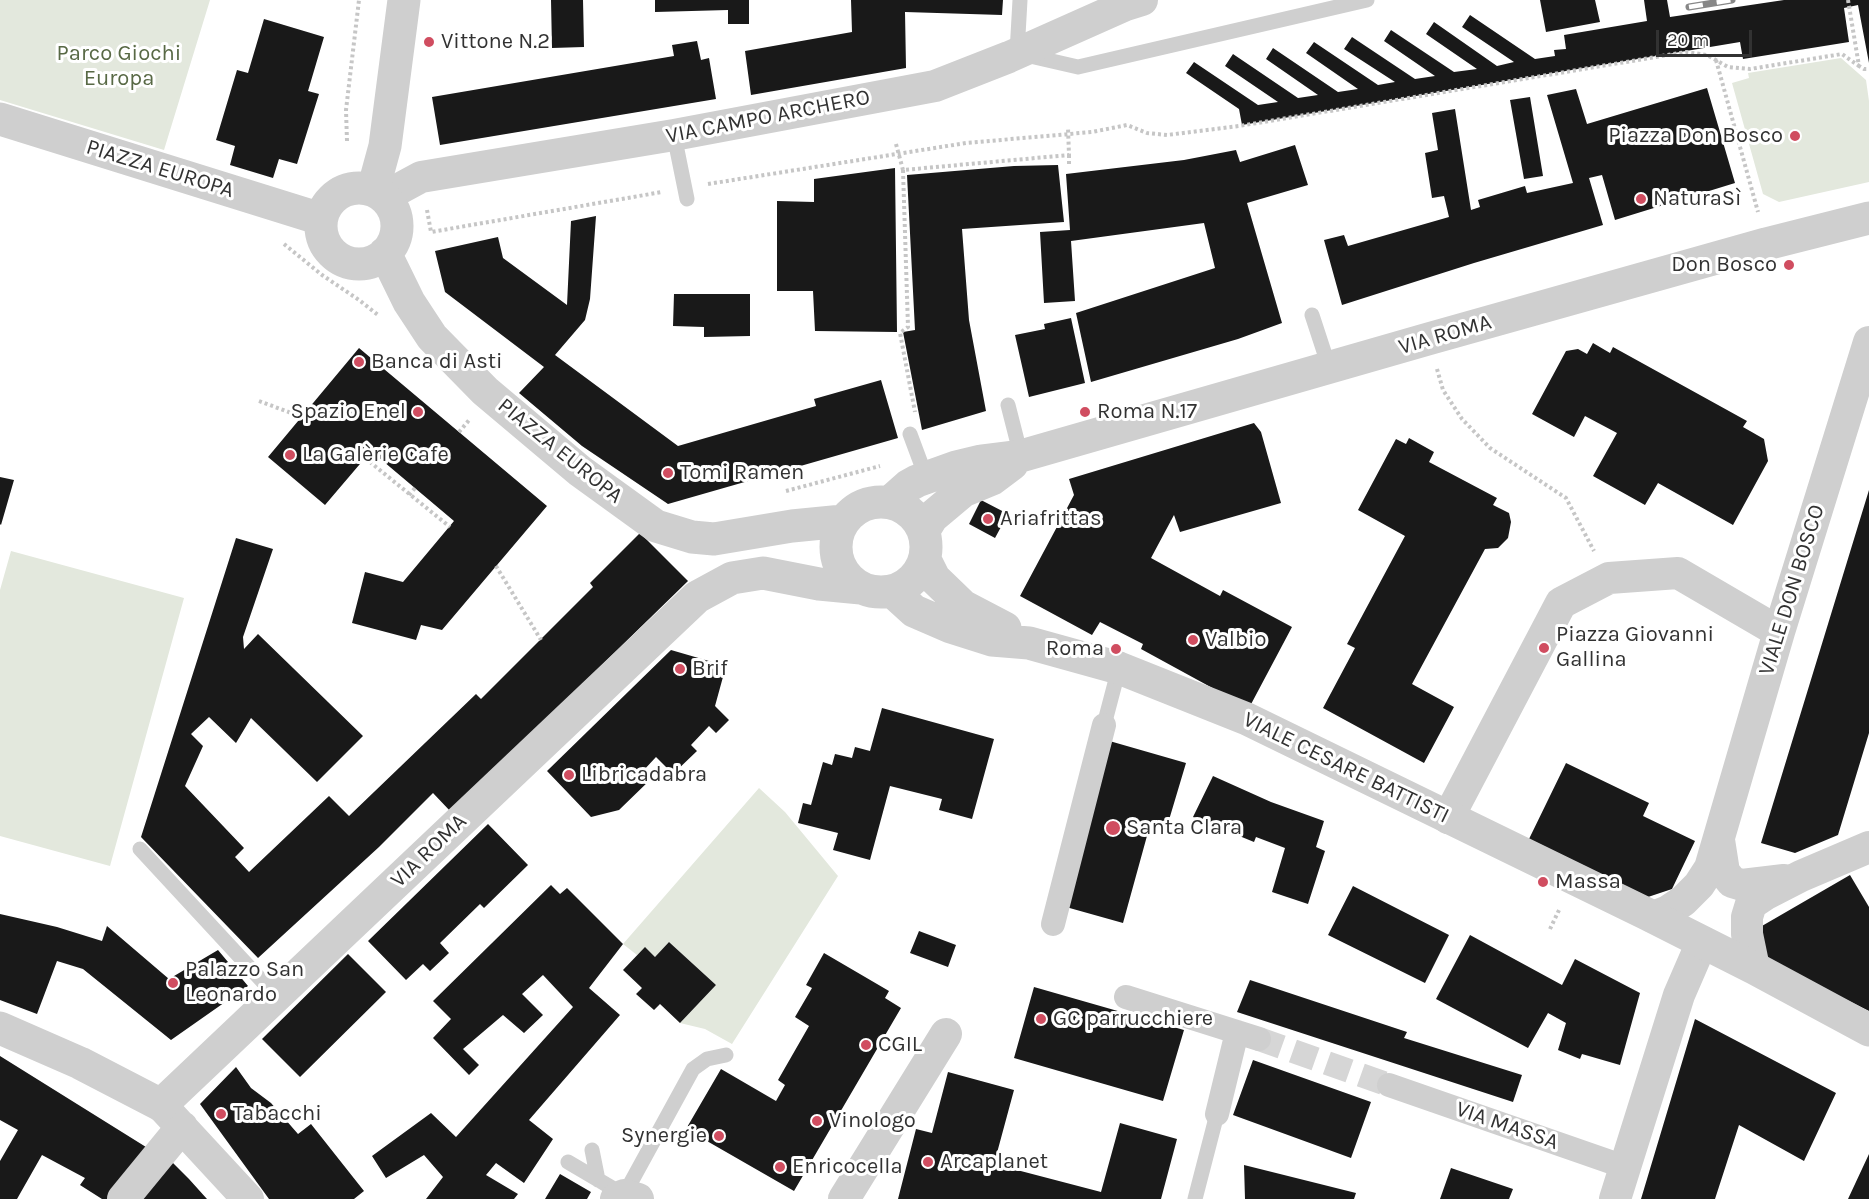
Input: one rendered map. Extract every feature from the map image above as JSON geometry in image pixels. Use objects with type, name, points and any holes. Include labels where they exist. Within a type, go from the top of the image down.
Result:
[{"type":"street","points":[[378,194],[404,0]]},
{"type":"street","name":"VIA CAMPO ARCHERO","points":[[378,194],[421,177],[674,135],[935,86],[1142,0]]},
{"type":"street","name":"PIAZZA EUROPA","points":[[0,119],[321,219]]},
{"type":"street","points":[[351,188],[378,194],[394,213],[396,231],[393,243],[385,253],[375,260],[351,263],[330,251],[324,241],[321,219],[331,199],[351,188]]},
{"type":"street","name":"VIA ROMA","points":[[890,502],[908,486],[926,477],[981,461],[1022,456],[1766,244],[1869,218]]},
{"type":"street","name":"PIAZZA EUROPA","points":[[385,253],[409,302],[432,337],[485,391],[580,471],[656,526],[692,537]]},
{"type":"street","name":"VIALE DON BOSCO","points":[[1653,917],[1683,901],[1699,885],[1710,868],[1779,632],[1869,342]]},
{"type":"street","name":"VIA ROMA","points":[[924,545],[932,517],[963,491],[992,479],[1022,456]]},
{"type":"street","points":[[877,502],[890,502],[904,508],[916,518],[924,545],[918,574],[907,585],[877,590],[851,581],[842,571],[837,559],[838,533],[843,521],[852,511],[877,502]]},
{"type":"street","points":[[692,537],[714,539],[792,526],[843,521]]},
{"type":"street","name":"VIA ROMA","points":[[692,537],[704,547],[709,559],[710,575],[697,597]]},
{"type":"street","name":"VIALE CESARE BATTISTI","points":[[924,545],[934,578],[963,606],[995,621],[1029,643]]},
{"type":"street","name":"VIA ROMA","points":[[172,1116],[276,996],[697,597],[732,578],[763,573],[819,584],[877,590]]},
{"type":"street","points":[[1448,818],[1561,603],[1609,578],[1678,573],[1779,632]]},
{"type":"street","name":"VIALE CESARE BATTISTI","points":[[877,590],[914,611],[951,627],[992,640],[1029,643],[1119,668],[1246,719],[1702,942]]},
{"type":"street","points":[[1053,924],[1104,725]]},
{"type":"street","name":"VIALE DON BOSCO","points":[[1719,840],[1724,872],[1732,882],[1742,885],[1758,884],[1802,876]]},
{"type":"street","points":[[1754,968],[1747,934],[1747,917],[1751,904],[1802,876],[1869,847]]},
{"type":"street","points":[[1616,1199],[1679,995],[1702,942],[1869,1030]]},
{"type":"street","points":[[1126,997],[1248,1036],[1217,1114]]},
{"type":"street","points":[[0,1028],[80,1063],[172,1116],[195,1144],[248,1199]]},
{"type":"street","points":[[844,1199],[946,1034]]},
{"type":"street","name":"VIA MASSA","points":[[1389,1085],[1626,1167]]},
{"type":"street","points":[[123,1199],[172,1116]]},
{"type":"lane","points":[[1020,0],[1017,53],[1078,67],[1367,0]]},
{"type":"lane","points":[[674,135],[686,194]]},
{"type":"lane","points":[[1312,315],[1329,368]]},
{"type":"lane","points":[[1008,405],[1022,456]]},
{"type":"lane","points":[[910,434],[926,477]]},
{"type":"lane","points":[[1104,725],[1119,668]]},
{"type":"lane","points":[[140,849],[276,996]]},
{"type":"lane","points":[[619,1193],[693,1069],[708,1059],[726,1055]]},
{"type":"lane","points":[[1195,1199],[1217,1114]]},
{"type":"lane","points":[[592,1150],[619,1193]]},
{"type":"lane","points":[[568,1162],[619,1193]]},
{"type":"path","points":[[347,141],[346,110],[359,0]]},
{"type":"path","points":[[1848,0],[1859,66]]},
{"type":"path","points":[[425,204],[431,232],[686,194],[966,143],[1092,132],[1127,125],[1147,133],[1167,135],[1256,123],[1686,52],[1707,55],[1728,67],[1750,69],[1842,54],[1864,69],[1869,69]]},
{"type":"path","points":[[1716,60],[1759,216]]},
{"type":"path","points":[[1068,128],[1069,164]]},
{"type":"path","points":[[896,144],[903,170],[908,327],[900,333],[916,418]]},
{"type":"path","points":[[903,170],[1069,155]]},
{"type":"path","points":[[278,239],[383,320]]},
{"type":"path","points":[[1428,339],[1443,390],[1462,419],[1490,448],[1566,498],[1609,578]]},
{"type":"path","points":[[259,401],[302,417]]},
{"type":"path","points":[[365,458],[450,527]]},
{"type":"path","points":[[409,495],[415,488]]},
{"type":"path","points":[[496,566],[541,640]]},
{"type":"path","points":[[1550,929],[1563,903]]},
{"type":"green space","name":"Parco Giochi Europa","points":[[0,0],[210,0],[164,150],[0,100]]},
{"type":"green space","name":"Piazza Don Bosco","points":[[1841,58],[1866,80],[1869,101],[1869,182],[1779,202],[1763,194],[1732,83],[1749,78],[1748,73]]},
{"type":"green space","points":[[11,551],[184,598],[110,866],[0,836],[0,590]]},
{"type":"green space","points":[[759,788],[785,812],[838,876],[732,1044],[705,1029],[680,1023],[716,985],[669,942],[655,957],[645,948],[637,955],[623,944]]},
{"type":"building","points":[[551,0],[583,0],[584,47],[552,48]]},
{"type":"building","points":[[655,0],[749,0],[749,24],[728,24],[728,10],[655,12]]},
{"type":"building","points":[[851,0],[1003,0],[1002,15],[905,12],[906,68],[751,95],[745,51],[852,32]]},
{"type":"building","points":[[1540,0],[1595,0],[1600,22],[1546,32]]},
{"type":"building","points":[[1644,0],[1667,0],[1670,17],[1784,0],[1869,0],[1869,63],[1858,5],[1844,8],[1849,42],[1743,59],[1740,42],[1242,125],[1239,109],[1186,73],[1194,62],[1258,105],[1278,102],[1225,66],[1233,54],[1298,98],[1318,95],[1266,59],[1273,48],[1338,92],[1358,89],[1306,53],[1314,42],[1378,85],[1395,82],[1344,49],[1352,37],[1415,79],[1435,76],[1384,41],[1391,30],[1454,72],[1477,69],[1426,34],[1434,22],[1497,66],[1514,62],[1462,27],[1470,15],[1535,59],[1555,56],[1554,50],[1566,49],[1564,35],[1647,21]]},
{"type":"building","points":[[264,19],[324,37],[308,91],[319,94],[297,164],[279,159],[273,178],[230,165],[235,146],[216,140],[237,70],[248,73]]},
{"type":"building","points":[[697,41],[701,60],[709,58],[716,99],[440,145],[432,97],[674,56],[672,45]]},
{"type":"building","points":[[1707,88],[1735,183],[1615,220],[1602,175],[1589,178],[1603,225],[1342,305],[1324,240],[1344,235],[1348,246],[1449,217],[1444,196],[1432,198],[1425,153],[1438,150],[1432,113],[1455,109],[1471,210],[1480,207],[1478,200],[1525,186],[1527,193],[1573,183],[1547,95],[1576,89],[1587,124]]},
{"type":"building","points":[[1530,97],[1543,176],[1524,179],[1510,100]]},
{"type":"building","points":[[1295,145],[1308,185],[1247,203],[1282,323],[1238,339],[1091,382],[1076,313],[1215,268],[1204,223],[1071,241],[1075,301],[1044,303],[1040,232],[1070,230],[1066,174],[1184,160],[1236,150],[1240,162]]},
{"type":"building","points":[[1058,165],[1064,222],[962,229],[969,320],[986,411],[922,430],[903,332],[915,330],[907,175],[1014,166]]},
{"type":"building","points":[[895,168],[897,332],[815,331],[813,291],[777,291],[777,201],[814,202],[814,179]]},
{"type":"building","points":[[596,216],[590,299],[585,320],[555,355],[678,446],[816,406],[814,399],[881,380],[898,438],[668,504],[582,446],[519,393],[544,367],[445,292],[435,251],[498,237],[503,258],[567,305],[571,221]]},
{"type":"building","points":[[674,294],[750,294],[750,336],[704,337],[704,327],[673,326]]},
{"type":"building","points":[[1071,318],[1085,383],[1029,397],[1015,335],[1045,329],[1044,324]]},
{"type":"building","points":[[1593,343],[1610,353],[1613,347],[1747,421],[1743,427],[1764,439],[1768,461],[1733,525],[1658,483],[1645,505],[1593,476],[1617,433],[1585,416],[1574,437],[1532,414],[1566,351],[1578,349],[1587,354]]},
{"type":"building","points":[[359,348],[547,506],[442,630],[421,625],[416,640],[352,623],[365,572],[403,582],[454,521],[371,451],[325,505],[268,457]]},
{"type":"building","points":[[1254,423],[1261,432],[1281,503],[1180,532],[1174,515],[1151,558],[1220,596],[1223,590],[1292,627],[1249,708],[1141,649],[1143,644],[1100,622],[1092,635],[1020,596],[1074,495],[1069,479]]},
{"type":"building","points":[[1409,438],[1434,452],[1429,462],[1497,498],[1493,505],[1509,513],[1511,522],[1508,538],[1498,548],[1485,549],[1412,684],[1454,707],[1424,763],[1323,708],[1355,648],[1347,644],[1405,536],[1358,510],[1396,439],[1406,444]]},
{"type":"building","points":[[0,477],[14,480],[1,525],[0,524]]},
{"type":"building","points":[[1869,490],[1869,733],[1838,835],[1795,853],[1761,843]]},
{"type":"building","name":"Ariafrittas","points":[[981,500],[1008,514],[995,538],[969,524]]},
{"type":"building","points":[[640,533],[688,581],[451,812],[433,793],[379,847],[258,958],[141,837],[236,538],[273,549],[243,637],[244,649],[258,634],[363,736],[317,782],[251,718],[236,743],[209,717],[191,734],[203,746],[185,786],[244,848],[235,857],[249,872],[329,796],[349,816],[476,694],[481,699],[593,587],[590,583]]},
{"type":"building","points":[[671,650],[726,666],[715,706],[729,720],[716,733],[709,726],[691,745],[697,751],[673,774],[656,757],[643,771],[651,779],[619,810],[591,817],[547,771]]},
{"type":"building","points":[[882,708],[994,739],[972,819],[939,810],[942,799],[890,786],[870,860],[833,850],[838,833],[798,823],[803,803],[811,805],[823,762],[832,765],[835,754],[852,758],[855,747],[870,751]]},
{"type":"building","points":[[1106,740],[1186,763],[1166,830],[1150,825],[1123,923],[1066,907]]},
{"type":"building","points":[[1566,763],[1649,803],[1643,816],[1695,841],[1672,889],[1648,897],[1529,839]]},
{"type":"building","points":[[1213,776],[1271,802],[1324,821],[1316,847],[1325,851],[1308,904],[1272,892],[1285,848],[1256,837],[1254,842],[1193,817]]},
{"type":"building","points":[[488,824],[528,865],[484,908],[480,904],[440,943],[449,953],[430,971],[423,964],[406,980],[368,941]]},
{"type":"building","points":[[1850,875],[1869,907],[1869,1011],[1770,962],[1755,930]]},
{"type":"building","points":[[551,885],[560,894],[567,888],[623,944],[589,988],[620,1015],[529,1120],[553,1139],[524,1183],[496,1163],[486,1175],[518,1194],[514,1199],[426,1199],[443,1177],[424,1155],[386,1178],[372,1156],[431,1113],[456,1137],[573,1007],[543,975],[522,994],[543,1015],[524,1033],[503,1015],[463,1049],[479,1065],[469,1075],[433,1038],[451,1019],[433,1001]]},
{"type":"building","points":[[1353,886],[1449,935],[1425,983],[1328,935]]},
{"type":"building","name":"Palazzo San Leonardo","points":[[0,914],[57,927],[102,941],[107,926],[169,979],[218,950],[248,986],[171,1040],[83,969],[57,961],[37,1014],[0,1000]]},
{"type":"building","points":[[919,931],[956,945],[948,967],[910,953]]},
{"type":"building","points":[[1470,935],[1562,985],[1575,959],[1640,993],[1620,1065],[1582,1054],[1580,1059],[1558,1050],[1566,1023],[1548,1013],[1528,1048],[1436,999]]},
{"type":"building","points":[[669,942],[716,985],[680,1023],[660,1004],[654,1010],[636,994],[642,988],[623,970],[645,947],[655,957]]},
{"type":"building","points":[[824,953],[889,991],[885,998],[901,1008],[794,1191],[686,1129],[721,1069],[776,1101],[785,1085],[778,1080],[809,1026],[795,1017],[812,988],[806,985]]},
{"type":"building","points":[[348,954],[386,992],[300,1077],[262,1039]]},
{"type":"building","points":[[1250,980],[1407,1032],[1404,1038],[1522,1075],[1513,1102],[1237,1012]]},
{"type":"building","points":[[1034,987],[1184,1030],[1163,1101],[1014,1058]]},
{"type":"building","points":[[1695,1019],[1836,1093],[1804,1161],[1739,1125],[1715,1199],[1641,1199]]},
{"type":"building","points":[[0,1056],[154,1152],[115,1199],[102,1199],[80,1185],[85,1178],[42,1155],[17,1199],[0,1199],[0,1161],[18,1130],[0,1120]]},
{"type":"building","points":[[1253,1060],[1371,1102],[1351,1158],[1233,1115]]},
{"type":"building","points":[[236,1067],[251,1088],[271,1103],[298,1134],[311,1124],[364,1191],[354,1199],[269,1199],[200,1104]]},
{"type":"building","points":[[948,1072],[1014,1090],[994,1164],[1101,1192],[1120,1123],[1177,1139],[1161,1199],[898,1199],[916,1129],[932,1133]]},
{"type":"building","points":[[1869,1154],[1869,1199],[1848,1199]]},
{"type":"building","points":[[170,1160],[189,1179],[207,1199],[137,1199]]},
{"type":"building","points":[[1244,1165],[1356,1193],[1354,1199],[1245,1199]]},
{"type":"building","points":[[1451,1168],[1513,1189],[1509,1199],[1440,1199]]},
{"type":"building","points":[[560,1174],[591,1192],[587,1199],[545,1199]]},
{"type":"tunnel","points":[[1259,1039],[1389,1085]]},
{"type":"railway","points":[[1689,7],[1732,0]]},
{"type":"place","name":"Vittone N.2","points":[[429,42]]},
{"type":"place","name":"Piazza Don Bosco","points":[[1795,136]]},
{"type":"place","name":"NaturaSì","points":[[1641,199]]},
{"type":"place","name":"Don Bosco","points":[[1789,265]]},
{"type":"place","name":"Banca di Asti","points":[[359,362]]},
{"type":"place","name":"Spazio Enel","points":[[418,412]]},
{"type":"place","name":"Roma N.17","points":[[1085,412]]},
{"type":"place","name":"La Galèrie Cafe","points":[[290,455]]},
{"type":"place","name":"Tomi Ramen","points":[[668,473]]},
{"type":"place","name":"Ariafrittas","points":[[988,519]]},
{"type":"place","name":"Valbio","points":[[1193,640]]},
{"type":"place","name":"Piazza Giovanni Gallina","points":[[1544,648]]},
{"type":"place","name":"Roma","points":[[1116,649]]},
{"type":"place","name":"Brif","points":[[680,669]]},
{"type":"place","name":"Libricadabra","points":[[569,775]]},
{"type":"place","name":"Santa Clara","points":[[1113,828]]},
{"type":"place","name":"Massa","points":[[1543,882]]},
{"type":"place","name":"Palazzo San Leonardo","points":[[173,983]]},
{"type":"place","name":"GC parrucchiere","points":[[1041,1019]]},
{"type":"place","name":"CGIL","points":[[866,1045]]},
{"type":"place","name":"Tabacchi","points":[[221,1114]]},
{"type":"place","name":"Vinologo","points":[[817,1121]]},
{"type":"place","name":"Synergie","points":[[719,1136]]},
{"type":"place","name":"Arcaplanet","points":[[928,1162]]},
{"type":"place","name":"Enricocella","points":[[780,1167]]}]
